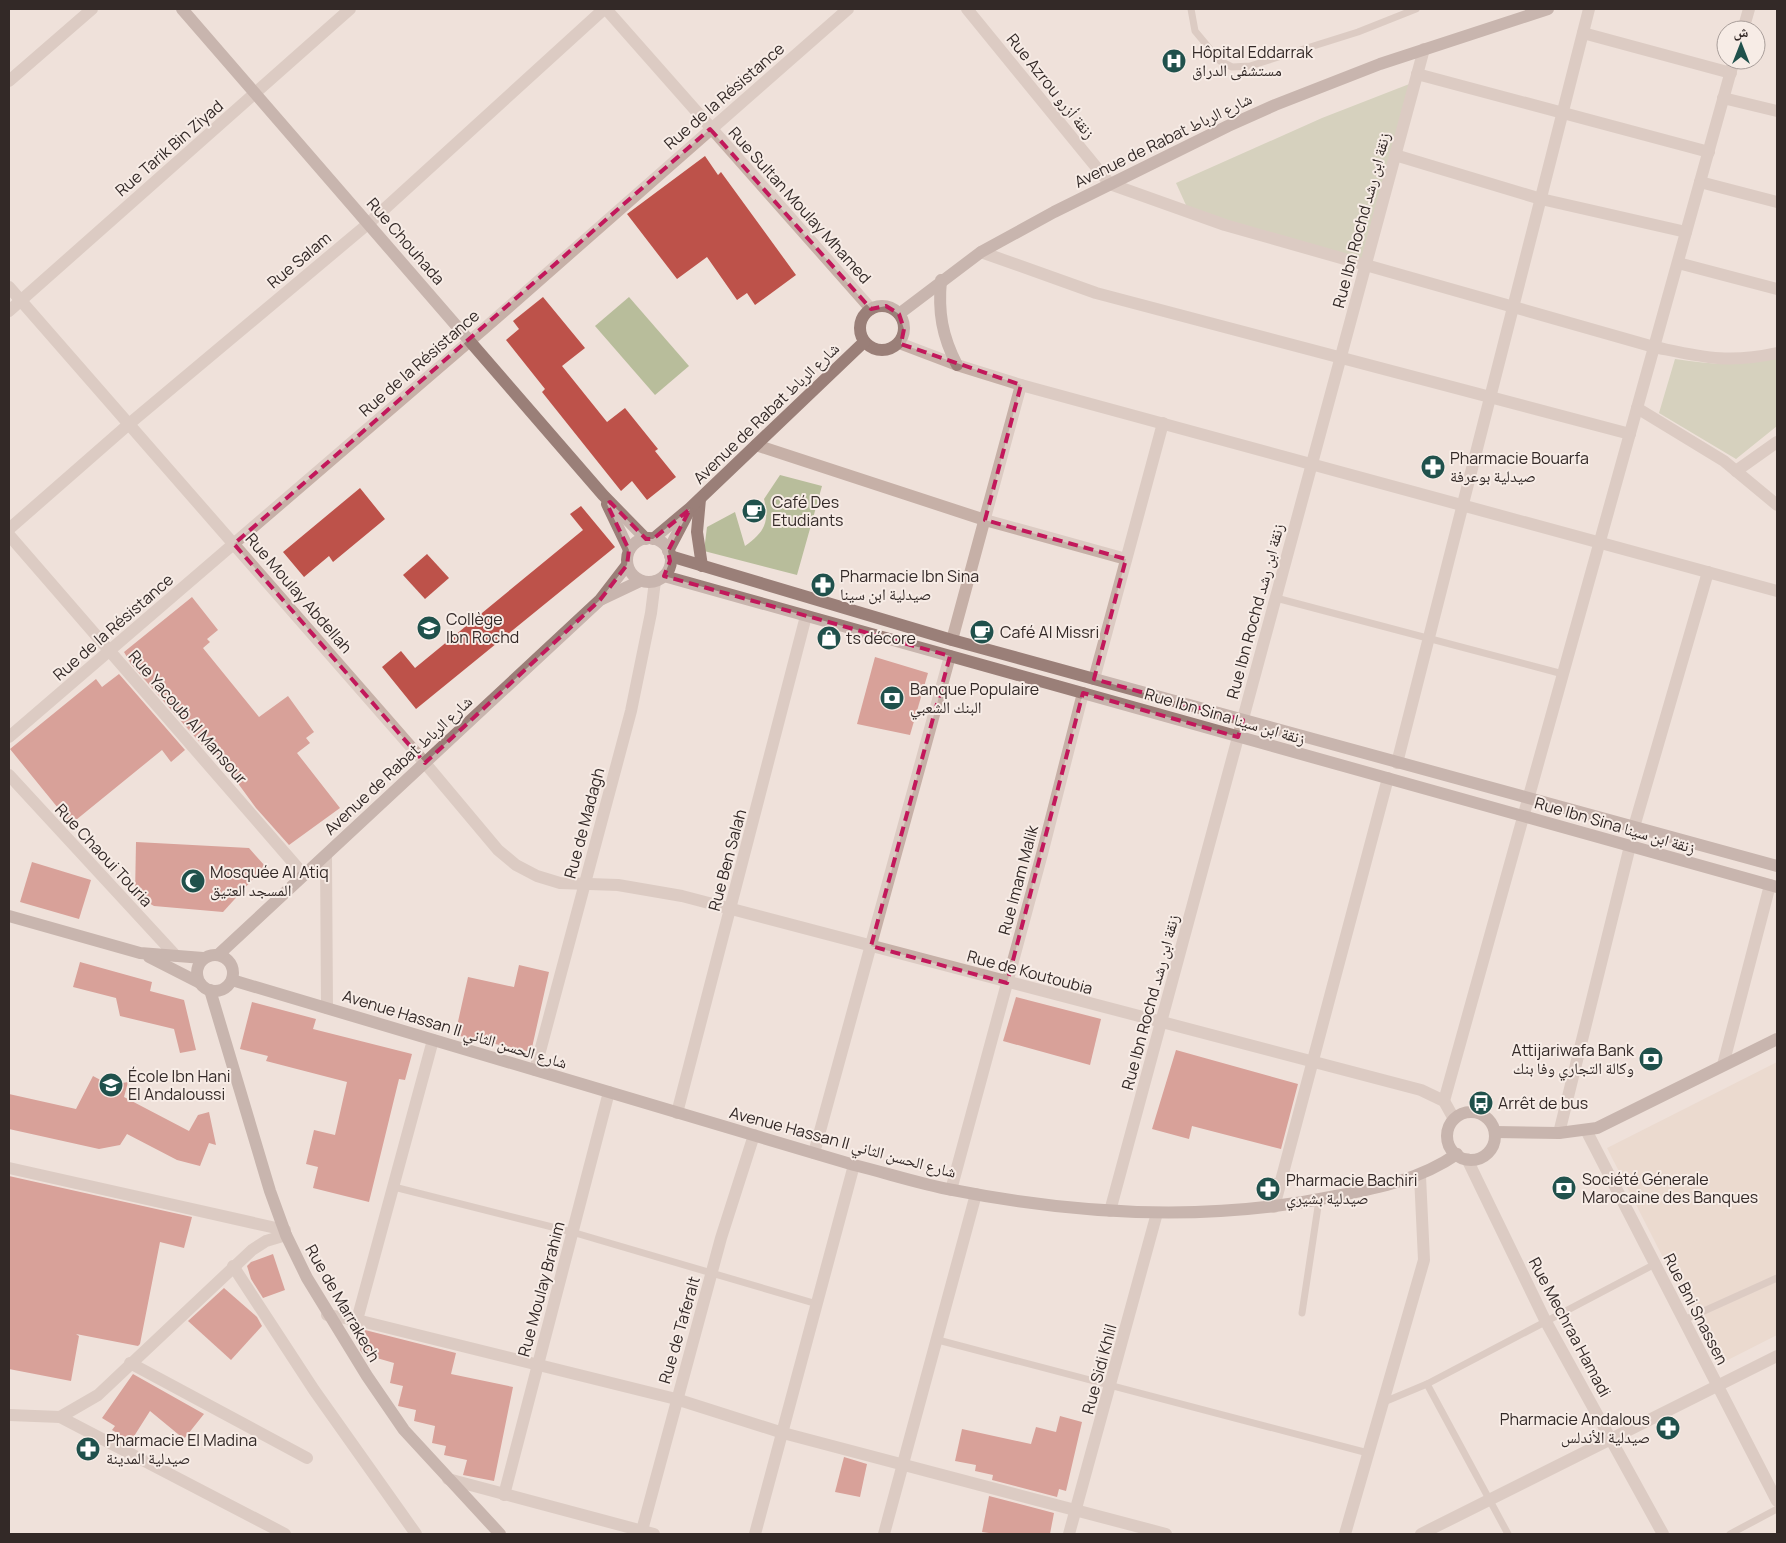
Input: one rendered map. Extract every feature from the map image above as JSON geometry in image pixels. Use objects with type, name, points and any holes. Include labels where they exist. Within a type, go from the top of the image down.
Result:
[{"type":"street","points":[[9,82],[92,9]]},
{"type":"street","name":"Rue Chouhada","points":[[182,9],[603,495],[650,539]]},
{"type":"street","name":"Rue Tarik Bin Ziyad","points":[[9,311],[350,9]]},
{"type":"street","name":"Rue Sultan Moulay Mhamed","points":[[605,9],[871,309]]},
{"type":"street","name":"Rue Salam","points":[[9,529],[129,424],[369,223],[605,9]]},
{"type":"street","name":"Rue de la Résistance","points":[[9,737],[470,340],[848,9]]},
{"type":"street","name":"Rue Azrou زنقة أزرو","points":[[967,9],[1110,184]]},
{"type":"street","name":"Avenue de Rabat شارع الرباط","points":[[899,314],[941,280],[981,252],[1110,184],[1274,105],[1424,49],[1548,9]]},
{"type":"street","points":[[1398,762],[1589,9]]},
{"type":"street","points":[[1583,33],[1716,62]]},
{"type":"street","name":"Rue Ibn Rochd زنقة ابن رشد","points":[[1110,1211],[1424,49]]},
{"type":"street","points":[[1454,1119],[1444,1101],[1731,70]]},
{"type":"street","points":[[1417,74],[1709,152]]},
{"type":"street","points":[[1724,98],[1777,111]]},
{"type":"street","points":[[1395,156],[1541,199],[1686,232]]},
{"type":"street","points":[[1700,182],[1777,202]]},
{"type":"street","points":[[1110,184],[1225,225],[1654,347],[1716,360],[1737,360],[1777,353]]},
{"type":"street","points":[[981,252],[1096,293],[1341,356],[1490,398],[1630,434]]},
{"type":"street","points":[[1678,263],[1777,289]]},
{"type":"street","points":[[941,280],[939,302],[941,324],[947,345],[957,365]]},
{"type":"street","name":"Rue Moulay Abdellah","points":[[9,287],[426,762],[498,850],[516,866],[537,876],[560,883],[585,884]]},
{"type":"street","points":[[886,306],[899,314],[904,328],[899,343],[885,350],[870,347],[864,342],[859,328],[865,314],[871,309],[886,306]]},
{"type":"street","name":"Avenue de Rabat شارع الرباط","points":[[650,539],[700,499],[864,342]]},
{"type":"street","points":[[899,343],[957,365],[1021,384],[1777,591]]},
{"type":"street","points":[[952,640],[1021,384]]},
{"type":"street","points":[[1637,408],[1736,471],[1745,481],[1777,505]]},
{"type":"street","points":[[1094,679],[1163,423]]},
{"type":"street","points":[[1736,471],[1777,442]]},
{"type":"street","points":[[756,445],[985,520],[1126,559]]},
{"type":"street","name":"Rue Chouhada","points":[[603,495],[629,550]]},
{"type":"street","points":[[700,499],[697,532],[702,566]]},
{"type":"street","name":"Avenue de Rabat شارع الرباط","points":[[669,554],[690,508]]},
{"type":"street","name":"Rue Yacoub Al Mansour","points":[[9,535],[304,875]]},
{"type":"street","points":[[650,539],[665,546],[669,554],[670,567],[659,578],[640,581],[627,565],[629,550],[633,545],[650,539]]},
{"type":"street","name":"Rue Ibn Sina زنقة ابن سينا","points":[[669,554],[702,566],[952,640],[1634,827],[1777,863]]},
{"type":"street","name":"Avenue de Rabat شارع الرباط","points":[[218,955],[600,600],[627,565]]},
{"type":"street","points":[[1634,827],[1708,572]]},
{"type":"street","name":"Rue Ibn Sina زنقة ابن سينا","points":[[659,578],[806,616],[1774,886]]},
{"type":"street","name":"Rue de Madagh","points":[[535,1070],[631,711],[659,578]]},
{"type":"street","name":"Avenue de Rabat شارع الرباط","points":[[600,600],[640,581]]},
{"type":"street","name":"Rue Ben Salah","points":[[677,1112],[806,616]]},
{"type":"street","points":[[814,1153],[950,656]]},
{"type":"street","name":"Rue Imam Malik","points":[[951,1190],[1083,693]]},
{"type":"street","name":"Rue Chaoui Touria","points":[[9,775],[176,956]]},
{"type":"street","points":[[1274,1207],[1388,778]]},
{"type":"street","points":[[1559,1133],[1630,846]]},
{"type":"street","points":[[326,855],[327,1008]]},
{"type":"street","name":"Rue de Koutoubia","points":[[585,884],[650,889],[731,909],[1161,1024],[1429,1092],[1444,1101]]},
{"type":"street","points":[[1723,1065],[1774,886]]},
{"type":"street","points":[[9,916],[140,953],[203,958],[218,955],[229,961],[233,974],[232,980],[223,989],[205,987],[140,953]]},
{"type":"street","points":[[203,958],[196,973],[205,987]]},
{"type":"street","name":"Avenue Hassan II شارع الحسن الثاني","points":[[232,980],[854,1165],[951,1190],[976,1194],[1110,1211],[1157,1213],[1235,1211],[1318,1200],[1420,1176],[1462,1156]]},
{"type":"street","name":"Rue de Marrakech","points":[[205,987],[286,1233],[327,1315],[385,1404],[426,1456],[500,1534]]},
{"type":"street","points":[[1495,1132],[1559,1133],[1586,1130],[1608,1124],[1777,1039]]},
{"type":"street","points":[[357,1320],[433,1040]]},
{"type":"street","name":"Rue Moulay Brahim","points":[[504,1495],[609,1092]]},
{"type":"street","points":[[1467,1112],[1482,1114],[1488,1118],[1495,1132],[1492,1146],[1488,1152],[1474,1159],[1462,1156],[1452,1149],[1448,1137],[1450,1124],[1454,1119],[1467,1112]]},
{"type":"street","name":"Rue Bni Snassen","points":[[1586,1130],[1777,1501]]},
{"type":"street","name":"Rue de Taferalt","points":[[646,1533],[676,1399],[711,1274],[754,1136]]},
{"type":"street","name":"Rue Mechraa Hamadi","points":[[1462,1156],[1545,1320],[1612,1438],[1663,1534]]},
{"type":"street","points":[[755,1534],[854,1165]]},
{"type":"street","points":[[9,1168],[286,1233]]},
{"type":"street","points":[[1345,1534],[1424,1260],[1420,1176]]},
{"type":"street","points":[[884,1534],[976,1194]]},
{"type":"street","name":"Rue Sidi Khlil","points":[[1070,1534],[1157,1213]]},
{"type":"street","points":[[60,1417],[98,1395],[233,1266],[266,1242],[286,1233]]},
{"type":"street","points":[[233,1266],[314,1390],[416,1534]]},
{"type":"street","points":[[327,1315],[357,1320],[676,1399],[783,1433],[903,1463],[1166,1534]]},
{"type":"street","points":[[1421,1534],[1777,1356]]},
{"type":"street","points":[[130,1363],[307,1458]]},
{"type":"street","points":[[9,1415],[60,1417],[285,1534]]},
{"type":"street","points":[[448,1479],[646,1533]]},
{"type":"lane","points":[[1191,9],[1195,30],[1220,61],[1232,67],[1250,66],[1358,32],[1416,9]]},
{"type":"lane","points":[[1276,598],[1563,674]]},
{"type":"lane","points":[[394,1187],[572,1232],[817,1304]]},
{"type":"lane","points":[[1302,1313],[1318,1200]]},
{"type":"lane","points":[[1383,1402],[1427,1384],[1545,1320],[1655,1264]]},
{"type":"lane","points":[[1684,1320],[1777,1278]]},
{"type":"lane","points":[[938,1340],[1112,1384],[1368,1453]]},
{"type":"lane","points":[[1427,1384],[1508,1534]]},
{"type":"lane","points":[[1730,1534],[1777,1509]]},
{"type":"highlighted area","points":[[710,129],[871,309],[886,306],[899,314],[904,329],[901,344],[1021,385],[985,520],[1126,559],[1094,679],[1243,720],[1238,737],[1083,693],[1007,983],[871,946],[950,656],[664,576],[670,561],[668,551],[690,509],[653,539],[646,539],[610,502],[607,504],[629,550],[627,565],[600,600],[425,763],[234,544]]},
{"type":"green space","points":[[1417,81],[1366,265],[1190,214],[1176,183],[1322,118]]},
{"type":"green space","points":[[629,297],[689,366],[655,395],[595,326]]},
{"type":"green space","points":[[1777,358],[1777,426],[1736,459],[1659,413],[1675,359],[1726,364]]},
{"type":"green space","points":[[780,475],[822,486],[797,575],[704,551],[707,527],[735,512],[745,546],[757,536],[766,521],[764,499]]},
{"type":"shaded area","points":[[1777,1062],[1777,1335],[1718,1365],[1607,1148]]},
{"type":"building","points":[[705,156],[718,175],[721,172],[796,275],[755,305],[747,293],[737,300],[707,257],[677,279],[627,214]]},
{"type":"building","points":[[543,297],[585,348],[562,366],[607,422],[625,408],[658,449],[655,451],[676,477],[647,500],[632,481],[621,491],[542,392],[545,389],[506,340],[519,329],[513,321]]},
{"type":"building","points":[[360,488],[385,519],[333,562],[329,556],[304,577],[283,552]]},
{"type":"building","points":[[581,506],[615,547],[416,709],[382,667],[401,651],[415,668],[583,530],[570,514]]},
{"type":"building","points":[[427,554],[449,578],[425,599],[403,575]]},
{"type":"building","points":[[192,597],[218,630],[207,639],[210,642],[203,648],[259,717],[288,696],[314,732],[306,738],[310,743],[297,753],[340,808],[289,845],[256,808],[207,741],[202,745],[131,664],[124,652]]},
{"type":"building","name":"Banque Populaire البنك الشعبي","points":[[875,657],[928,673],[910,735],[857,724]]},
{"type":"building","points":[[119,674],[185,750],[171,762],[162,750],[71,824],[10,749],[96,679],[102,687]]},
{"type":"building","name":"Mosquée Al Atiq المسجد العتيق","points":[[136,842],[249,848],[265,866],[223,912],[154,906],[135,895]]},
{"type":"building","points":[[32,862],[91,880],[79,919],[20,902]]},
{"type":"building","points":[[80,962],[152,982],[150,991],[184,1000],[196,1050],[180,1053],[174,1029],[120,1016],[116,998],[73,987]]},
{"type":"building","points":[[519,965],[549,972],[531,1052],[455,1035],[468,977],[514,987]]},
{"type":"building","points":[[1016,997],[1101,1019],[1090,1065],[1003,1041]]},
{"type":"building","points":[[252,1002],[316,1019],[313,1029],[412,1054],[405,1080],[399,1079],[369,1202],[313,1188],[318,1167],[306,1164],[314,1130],[335,1135],[347,1082],[266,1061],[268,1056],[240,1049]]},
{"type":"building","points":[[1176,1050],[1298,1084],[1281,1149],[1192,1126],[1189,1139],[1152,1129]]},
{"type":"building","points":[[93,1076],[110,1085],[128,1082],[124,1097],[189,1131],[198,1115],[209,1112],[216,1145],[209,1143],[200,1166],[177,1160],[127,1134],[120,1145],[99,1149],[9,1129],[9,1094],[76,1109]]},
{"type":"building","points":[[9,1176],[192,1217],[184,1248],[160,1242],[140,1344],[138,1346],[76,1334],[79,1336],[71,1381],[9,1369]]},
{"type":"building","points":[[273,1254],[285,1290],[263,1298],[251,1279],[247,1266],[251,1262]]},
{"type":"building","points":[[224,1288],[257,1317],[262,1326],[231,1360],[188,1321]]},
{"type":"building","points":[[365,1330],[456,1353],[451,1374],[513,1387],[494,1481],[463,1475],[467,1460],[444,1455],[446,1446],[432,1443],[435,1426],[414,1421],[416,1410],[398,1406],[403,1386],[390,1383],[394,1363],[363,1354],[360,1350]]},
{"type":"building","points":[[133,1374],[204,1414],[184,1439],[150,1411],[131,1441],[112,1430],[115,1426],[102,1418]]},
{"type":"building","points":[[1060,1416],[1082,1422],[1066,1491],[1059,1489],[1057,1497],[992,1480],[993,1475],[975,1471],[976,1465],[955,1461],[962,1429],[1031,1444],[1036,1427],[1056,1432]]},
{"type":"building","points":[[844,1457],[867,1464],[860,1497],[835,1492]]},
{"type":"building","points":[[989,1496],[1054,1513],[1050,1534],[996,1534],[982,1532]]},
{"type":"place","name":"Hôpital Eddarrak مستشفى الدراق","points":[[1174,61]]},
{"type":"place","name":"Pharmacie Bouarfa صيدلية بوعرفة","points":[[1433,467]]},
{"type":"place","name":"Café Des Etudiants","points":[[754,511]]},
{"type":"place","name":"Pharmacie Ibn Sina صيدلية ابن سينا","points":[[823,585]]},
{"type":"place","name":"Collège Ibn Rochd","points":[[429,628]]},
{"type":"place","name":"Café Al Missri","points":[[982,632]]},
{"type":"place","name":"ts décore","points":[[829,638]]},
{"type":"place","name":"Banque Populaire البنك الشعبي","points":[[892,698]]},
{"type":"place","name":"Mosquée Al Atiq المسجد العتيق","points":[[193,881]]},
{"type":"place","name":"Attijariwafa Bank وكالة التجاري وفا بنك","points":[[1651,1059]]},
{"type":"place","name":"École Ibn Hani El Andaloussi","points":[[111,1085]]},
{"type":"place","name":"Arrêt de bus","points":[[1481,1103]]},
{"type":"place","name":"Société Génerale Marocaine des Banques","points":[[1564,1188]]},
{"type":"place","name":"Pharmacie Bachiri صيدلية بشيري","points":[[1268,1189]]},
{"type":"place","name":"Pharmacie Andalous صيدلية الأندلس","points":[[1668,1428]]},
{"type":"place","name":"Pharmacie El Madina صيدلية المدينة","points":[[88,1449]]}]
